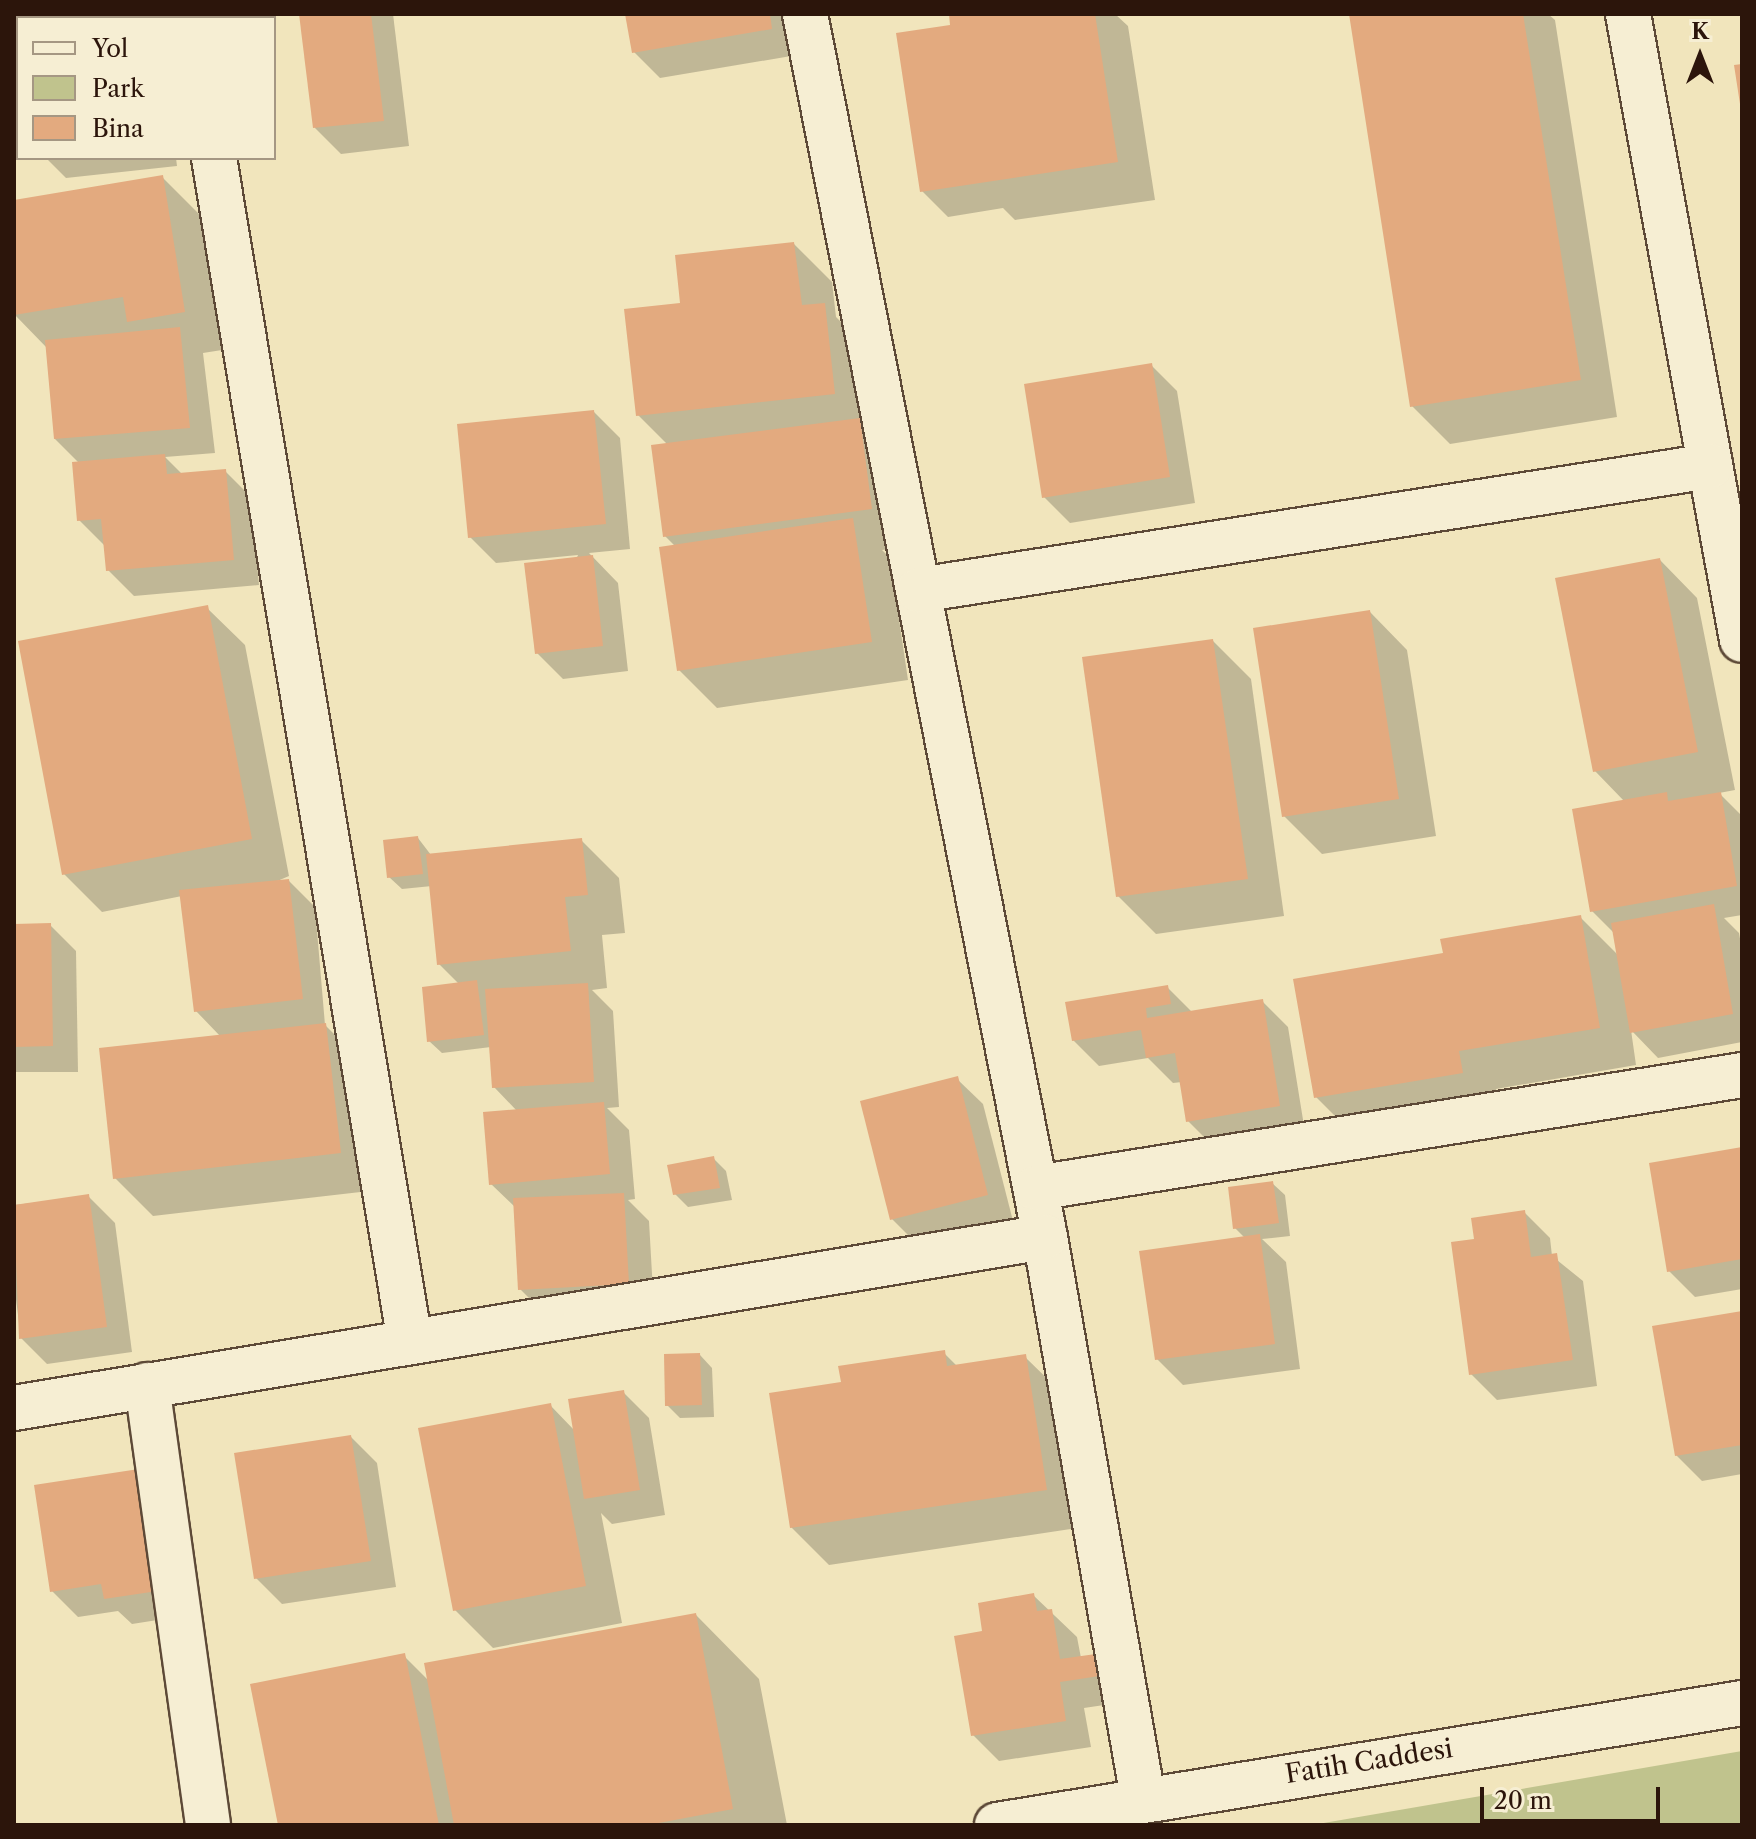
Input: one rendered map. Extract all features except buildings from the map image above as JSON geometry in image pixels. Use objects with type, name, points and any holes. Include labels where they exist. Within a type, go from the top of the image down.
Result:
[{"type":"street","points":[[805,14],[1036,1188],[1143,1798]]},
{"type":"street","points":[[1628,14],[1742,640]]},
{"type":"street","points":[[214,160],[410,1342]]},
{"type":"street","points":[[919,590],[1710,466]]},
{"type":"street","points":[[1036,1188],[1742,1075]]},
{"type":"street","points":[[14,1408],[1045,1237]]},
{"type":"street","points":[[147,1385],[208,1825]]},
{"type":"street","name":"Fatih Caddesi","points":[[997,1825],[1143,1798],[1742,1703]]},
{"type":"green space","points":[[1742,1751],[1742,1825],[1312,1825]]}]
